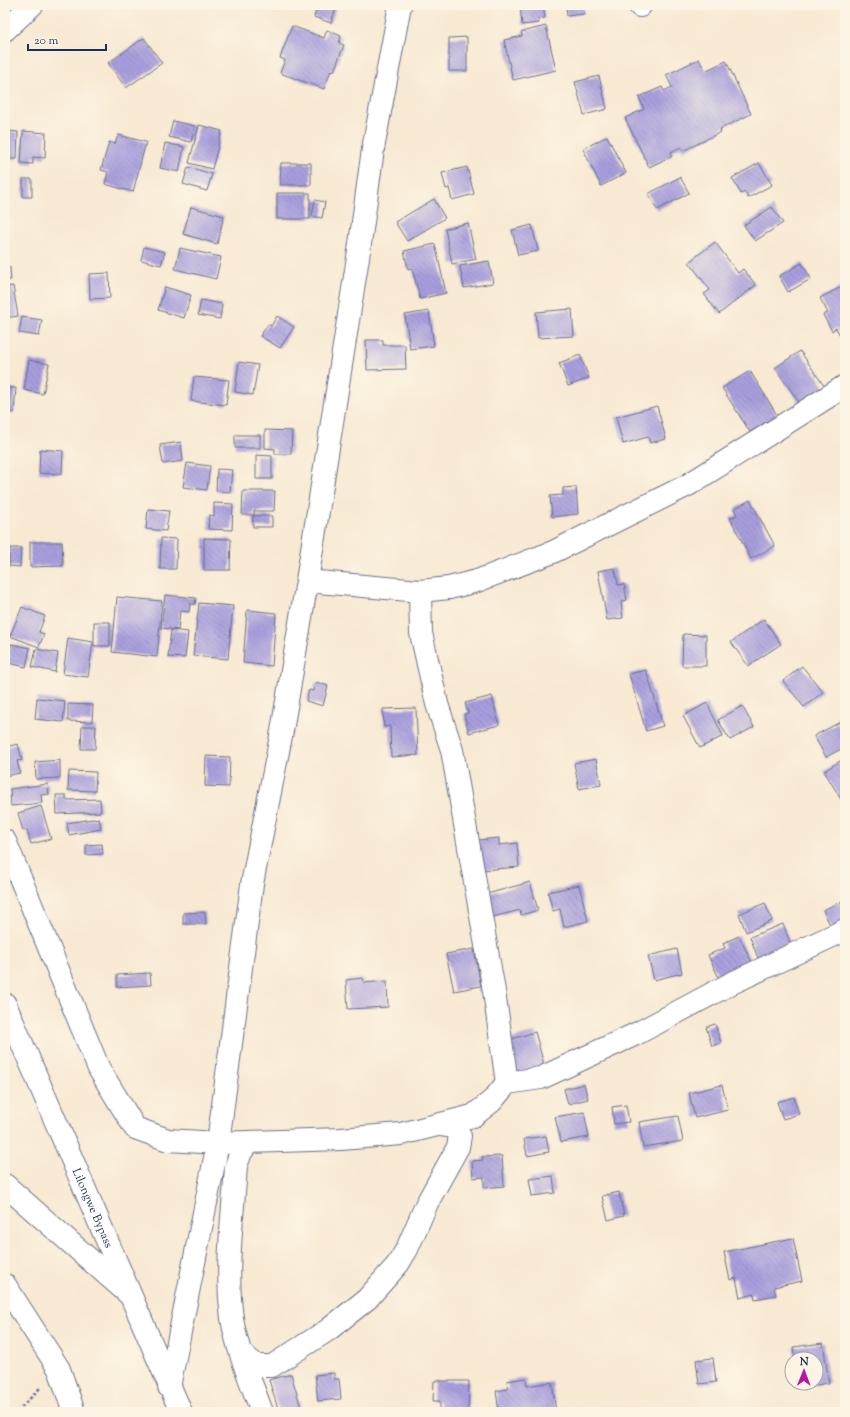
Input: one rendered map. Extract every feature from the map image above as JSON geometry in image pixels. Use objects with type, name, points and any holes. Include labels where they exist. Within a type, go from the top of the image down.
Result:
[{"type":"street","points":[[5,30],[32,5]]},
{"type":"street","points":[[169,1387],[218,1143],[252,884],[282,731],[359,251],[373,149],[400,5]]},
{"type":"street","points":[[307,582],[420,591],[449,588],[478,581],[553,552],[607,526],[712,471],[845,386]]},
{"type":"street","points":[[420,591],[421,633],[437,704],[452,750],[494,991],[507,1083]]},
{"type":"street","points":[[5,841],[99,1069],[135,1128],[168,1140],[218,1143],[341,1139],[401,1134],[473,1116],[492,1101],[507,1083],[541,1078],[638,1032],[732,983],[845,930]]},
{"type":"street","name":"Lilongwe Bypass","points":[[5,1004],[181,1412]]},
{"type":"street","points":[[242,1354],[257,1366],[272,1366],[328,1330],[367,1299],[398,1264],[407,1249],[427,1203],[458,1147],[460,1136],[455,1127],[441,1125]]},
{"type":"street","points":[[249,1142],[241,1152],[236,1166],[228,1264],[232,1319],[242,1354],[262,1412]]},
{"type":"street","points":[[5,1185],[130,1295]]},
{"type":"street","points":[[5,1285],[59,1369],[74,1412]]},
{"type":"path","points":[[17,1412],[59,1369]]},
{"type":"building","points":[[318,5],[337,5],[331,23],[314,17]]},
{"type":"building","points":[[520,5],[543,5],[545,18],[538,19],[539,23],[522,25]]},
{"type":"building","points":[[566,5],[583,5],[584,14],[567,16]]},
{"type":"building","points":[[292,26],[324,38],[327,30],[341,36],[339,43],[344,45],[334,71],[331,70],[324,89],[280,73],[285,60],[280,58]]},
{"type":"building","points":[[546,26],[556,70],[513,80],[504,40],[522,36],[521,32]]},
{"type":"building","points":[[467,37],[467,71],[449,71],[449,38]]},
{"type":"building","points":[[144,38],[162,63],[126,88],[108,63]]},
{"type":"building","points":[[699,59],[705,71],[726,61],[751,114],[720,129],[721,132],[683,151],[681,147],[671,152],[672,156],[649,167],[625,118],[644,109],[639,97],[662,87],[664,91],[672,87],[666,75]]},
{"type":"building","points":[[599,76],[607,109],[584,115],[575,82]]},
{"type":"building","points":[[173,121],[195,126],[191,142],[169,137]]},
{"type":"building","points":[[5,124],[9,125],[9,131],[18,132],[17,159],[5,159]]},
{"type":"building","points":[[199,125],[222,131],[212,169],[189,163]]},
{"type":"building","points":[[23,131],[46,133],[45,158],[33,157],[33,164],[21,163]]},
{"type":"building","points":[[118,135],[146,142],[133,192],[105,184],[108,172],[101,170],[109,142],[115,144]]},
{"type":"building","points":[[607,136],[626,173],[601,186],[583,149]]},
{"type":"building","points":[[165,143],[184,147],[179,172],[160,168]]},
{"type":"building","points":[[281,163],[311,163],[311,185],[280,185]]},
{"type":"building","points":[[759,163],[772,185],[748,198],[745,192],[741,194],[732,178]]},
{"type":"building","points":[[188,167],[212,174],[207,191],[183,184]]},
{"type":"building","points":[[467,167],[474,194],[452,200],[449,188],[446,189],[442,173]]},
{"type":"building","points":[[680,177],[689,193],[657,210],[648,194]]},
{"type":"building","points":[[23,179],[32,179],[32,197],[23,197]]},
{"type":"building","points":[[277,193],[310,193],[310,219],[277,219]]},
{"type":"building","points":[[434,199],[445,218],[407,241],[395,222]]},
{"type":"building","points":[[315,200],[325,202],[322,218],[312,216]]},
{"type":"building","points":[[191,207],[224,216],[217,244],[183,234]]},
{"type":"building","points":[[772,207],[783,223],[755,241],[744,225]]},
{"type":"building","points":[[468,223],[476,259],[452,264],[445,229]]},
{"type":"building","points":[[532,225],[538,251],[518,255],[512,230]]},
{"type":"building","points":[[715,242],[738,273],[743,269],[756,285],[719,314],[704,294],[710,290],[689,262]]},
{"type":"building","points":[[435,244],[446,293],[420,299],[412,268],[408,269],[404,251]]},
{"type":"building","points":[[144,247],[165,252],[161,265],[141,260]]},
{"type":"building","points":[[180,248],[221,257],[216,279],[175,269]]},
{"type":"building","points":[[489,261],[493,283],[464,288],[460,266]]},
{"type":"building","points":[[802,263],[811,279],[788,292],[779,276]]},
{"type":"building","points":[[10,267],[11,280],[5,280],[5,268]]},
{"type":"building","points":[[109,273],[110,298],[90,299],[89,274]]},
{"type":"building","points":[[845,285],[845,339],[843,341],[836,328],[832,331],[823,315],[828,313],[820,298]]},
{"type":"building","points":[[13,286],[18,316],[5,318],[5,287]]},
{"type":"building","points":[[165,287],[191,295],[184,318],[158,310]]},
{"type":"building","points":[[201,300],[222,304],[220,319],[198,315]]},
{"type":"building","points":[[572,309],[574,336],[538,338],[536,312]]},
{"type":"building","points":[[429,311],[434,346],[410,349],[405,315]]},
{"type":"building","points":[[277,316],[294,327],[280,348],[260,336],[268,324],[271,326]]},
{"type":"building","points":[[22,317],[42,320],[39,336],[19,333]]},
{"type":"building","points":[[366,340],[383,340],[383,345],[405,345],[406,369],[367,370]]},
{"type":"building","points":[[800,351],[827,390],[803,408],[775,368]]},
{"type":"building","points":[[580,355],[589,378],[568,386],[559,363]]},
{"type":"building","points":[[29,360],[49,364],[43,394],[24,390]]},
{"type":"building","points":[[239,362],[258,365],[253,395],[235,392]]},
{"type":"building","points":[[750,371],[777,415],[750,432],[722,388]]},
{"type":"building","points":[[194,377],[229,380],[226,405],[191,401]]},
{"type":"building","points":[[5,388],[16,388],[14,413],[5,412]]},
{"type":"building","points":[[657,406],[666,439],[650,443],[648,437],[623,444],[616,417]]},
{"type":"building","points":[[265,430],[292,431],[291,454],[275,454],[275,449],[265,448]]},
{"type":"building","points":[[235,435],[260,435],[260,448],[235,448]]},
{"type":"building","points":[[181,442],[183,461],[163,464],[160,445]]},
{"type":"building","points":[[40,449],[63,451],[62,474],[39,473]]},
{"type":"building","points":[[256,455],[272,456],[272,479],[256,479]]},
{"type":"building","points":[[187,463],[210,466],[207,490],[183,487]]},
{"type":"building","points":[[217,469],[232,470],[230,492],[216,491]]},
{"type":"building","points":[[576,487],[578,514],[552,517],[550,496],[563,495],[563,488]]},
{"type":"building","points":[[243,491],[275,491],[274,511],[254,511],[254,515],[242,515]]},
{"type":"building","points":[[750,500],[775,546],[751,559],[730,518],[737,515],[734,509]]},
{"type":"building","points":[[214,503],[233,504],[232,530],[208,529],[209,515],[214,516]]},
{"type":"building","points":[[148,509],[169,511],[166,531],[146,529]]},
{"type":"building","points":[[253,516],[272,516],[272,527],[253,527]]},
{"type":"building","points":[[161,538],[177,539],[176,569],[160,569]]},
{"type":"building","points":[[204,538],[231,539],[230,570],[204,570]]},
{"type":"building","points":[[30,542],[62,542],[63,566],[30,567]]},
{"type":"building","points":[[10,548],[21,548],[20,567],[9,566]]},
{"type":"building","points":[[615,568],[618,585],[624,584],[627,600],[621,602],[623,618],[607,620],[598,571]]},
{"type":"building","points":[[165,595],[196,598],[195,604],[190,604],[189,612],[180,611],[178,630],[161,628]]},
{"type":"building","points":[[117,597],[162,601],[157,657],[112,652]]},
{"type":"building","points":[[199,603],[233,606],[228,659],[193,656]]},
{"type":"building","points":[[22,607],[45,616],[39,632],[44,634],[39,647],[10,636]]},
{"type":"building","points":[[247,610],[276,613],[272,666],[243,663]]},
{"type":"building","points":[[764,619],[781,644],[748,666],[731,642]]},
{"type":"building","points":[[94,622],[110,622],[110,646],[94,646]]},
{"type":"building","points":[[171,630],[188,632],[185,658],[168,657]]},
{"type":"building","points":[[683,634],[706,635],[706,666],[682,666]]},
{"type":"building","points":[[68,638],[93,642],[88,677],[63,674]]},
{"type":"building","points":[[11,644],[30,648],[26,667],[8,663]]},
{"type":"building","points":[[36,649],[58,653],[55,672],[32,667]]},
{"type":"building","points":[[802,666],[823,692],[804,707],[783,681]]},
{"type":"building","points":[[646,670],[663,726],[646,731],[629,674]]},
{"type":"building","points":[[316,682],[328,686],[323,706],[306,701],[309,690],[313,691]]},
{"type":"building","points":[[492,696],[499,725],[469,733],[464,714],[468,713],[465,703]]},
{"type":"building","points":[[37,698],[65,701],[63,722],[35,719]]},
{"type":"building","points":[[707,703],[723,736],[700,748],[683,716]]},
{"type":"building","points":[[68,704],[93,705],[92,722],[68,721]]},
{"type":"building","points":[[742,706],[754,727],[730,740],[718,720]]},
{"type":"building","points":[[416,708],[418,755],[391,757],[390,726],[384,727],[383,709]]},
{"type":"building","points":[[840,722],[845,731],[845,747],[826,757],[814,736]]},
{"type":"building","points":[[82,726],[96,726],[95,749],[81,749]]},
{"type":"building","points":[[18,744],[22,760],[17,761],[20,773],[5,776],[5,747]]},
{"type":"building","points":[[206,756],[230,757],[229,787],[205,786]]},
{"type":"building","points":[[845,758],[845,806],[824,771]]},
{"type":"building","points":[[596,759],[601,785],[579,789],[574,763]]},
{"type":"building","points":[[60,760],[60,778],[36,779],[35,762]]},
{"type":"building","points":[[69,771],[96,772],[95,791],[68,790]]},
{"type":"building","points":[[48,784],[49,794],[41,795],[42,803],[11,806],[10,789]]},
{"type":"building","points":[[56,795],[66,795],[66,800],[100,799],[101,812],[57,814]]},
{"type":"building","points":[[41,806],[51,839],[31,844],[27,830],[23,831],[18,813]]},
{"type":"building","points":[[99,818],[101,829],[69,835],[67,823]]},
{"type":"building","points":[[499,838],[499,845],[517,843],[519,867],[482,870],[478,840]]},
{"type":"building","points":[[102,844],[103,854],[86,855],[86,845]]},
{"type":"building","points":[[530,882],[538,910],[521,915],[520,910],[493,917],[487,894]]},
{"type":"building","points":[[579,885],[588,921],[564,927],[560,909],[553,911],[548,892]]},
{"type":"building","points":[[845,900],[845,926],[833,931],[823,910]]},
{"type":"building","points":[[765,903],[772,921],[746,932],[739,914]]},
{"type":"building","points":[[205,912],[206,924],[183,924],[183,913]]},
{"type":"building","points":[[783,924],[793,950],[779,950],[758,958],[750,937]]},
{"type":"building","points":[[739,936],[752,963],[719,978],[708,955],[725,948],[723,943]]},
{"type":"building","points":[[474,949],[481,986],[454,991],[446,954]]},
{"type":"building","points":[[677,949],[682,973],[654,980],[648,956]]},
{"type":"building","points":[[150,973],[151,985],[117,987],[117,975]]},
{"type":"building","points":[[363,978],[364,983],[387,981],[388,1007],[348,1009],[346,980]]},
{"type":"building","points":[[715,1024],[721,1043],[712,1046],[706,1027]]},
{"type":"building","points":[[535,1032],[545,1068],[519,1076],[514,1059],[505,1041]]},
{"type":"building","points":[[584,1084],[588,1099],[568,1104],[564,1089]]},
{"type":"building","points":[[722,1085],[728,1110],[695,1118],[689,1093]]},
{"type":"building","points":[[794,1097],[799,1114],[783,1119],[777,1102]]},
{"type":"building","points":[[626,1105],[629,1122],[614,1124],[612,1107]]},
{"type":"building","points":[[584,1112],[589,1137],[561,1142],[555,1117]]},
{"type":"building","points":[[678,1116],[683,1141],[643,1147],[639,1122]]},
{"type":"building","points":[[546,1136],[549,1152],[527,1156],[524,1139]]},
{"type":"building","points":[[502,1156],[504,1186],[484,1188],[484,1177],[473,1178],[472,1161],[483,1160],[482,1157]]},
{"type":"building","points":[[553,1176],[555,1193],[532,1196],[529,1179]]},
{"type":"building","points":[[619,1192],[624,1216],[608,1220],[602,1196]]},
{"type":"building","points":[[793,1238],[802,1281],[774,1287],[776,1295],[755,1299],[754,1294],[740,1298],[736,1278],[730,1280],[724,1252]]},
{"type":"building","points":[[823,1343],[829,1383],[824,1384],[824,1351],[794,1351],[793,1347]]},
{"type":"building","points":[[713,1358],[716,1382],[699,1384],[696,1360]]},
{"type":"building","points":[[334,1373],[334,1379],[339,1379],[341,1399],[318,1401],[315,1375]]},
{"type":"building","points":[[291,1374],[302,1411],[279,1412],[269,1380]]},
{"type":"building","points":[[526,1378],[527,1386],[552,1382],[556,1412],[499,1412],[496,1391],[508,1389],[507,1381]]},
{"type":"building","points":[[434,1381],[469,1381],[468,1412],[440,1412],[440,1401],[433,1401]]}]
